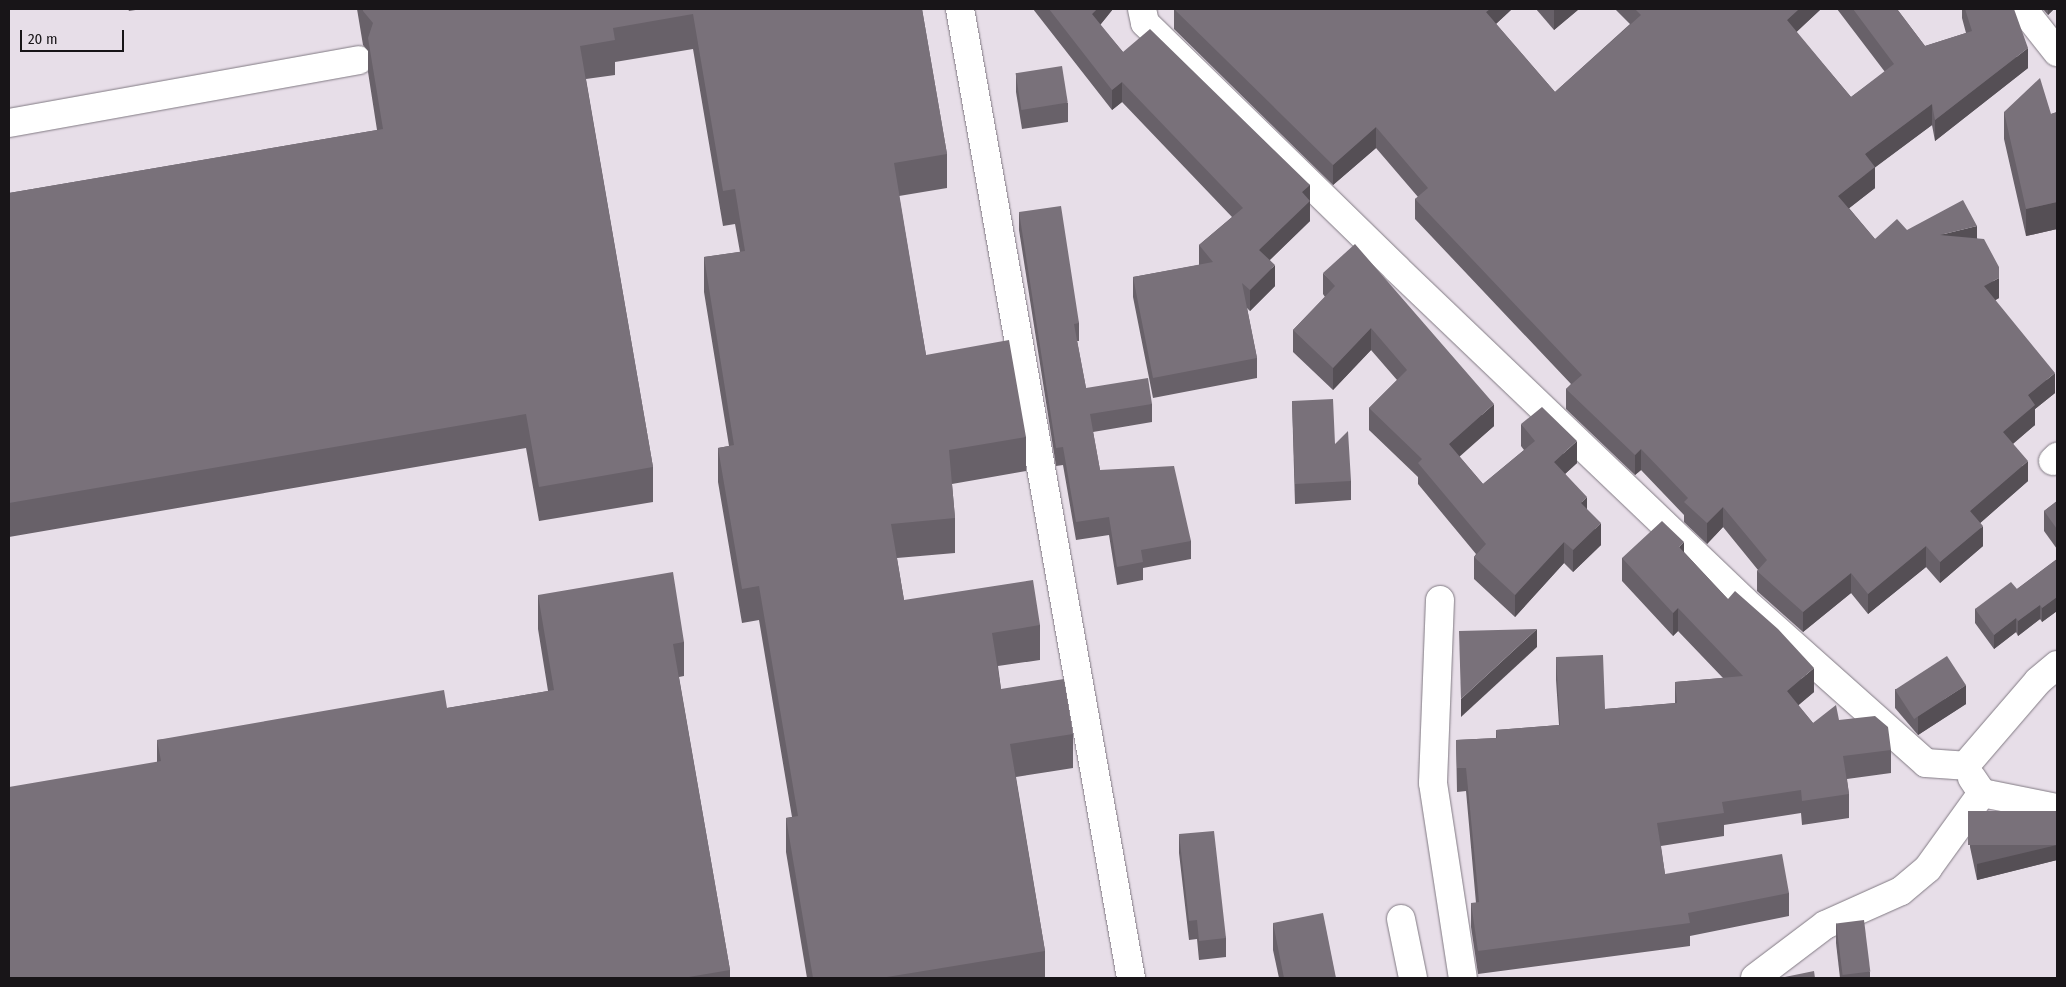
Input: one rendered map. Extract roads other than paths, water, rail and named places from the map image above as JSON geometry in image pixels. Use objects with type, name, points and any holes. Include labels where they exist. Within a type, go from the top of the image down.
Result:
[{"type":"street","points":[[960,9],[1130,978]]},
{"type":"street","points":[[1142,9],[1145,23],[1164,42],[1742,600],[1926,763],[1965,766]]},
{"type":"street","points":[[2023,9],[2057,52]]},
{"type":"street","points":[[9,123],[358,60]]},
{"type":"street","points":[[1440,600],[1433,784],[1462,978]]},
{"type":"street","points":[[1965,766],[2038,681],[2057,665]]},
{"type":"street","points":[[1965,766],[1982,793],[2057,808]]},
{"type":"street","points":[[1755,978],[1825,925],[1901,891],[1928,868],[1982,793]]},
{"type":"street","points":[[1401,918],[1413,978]]}]
